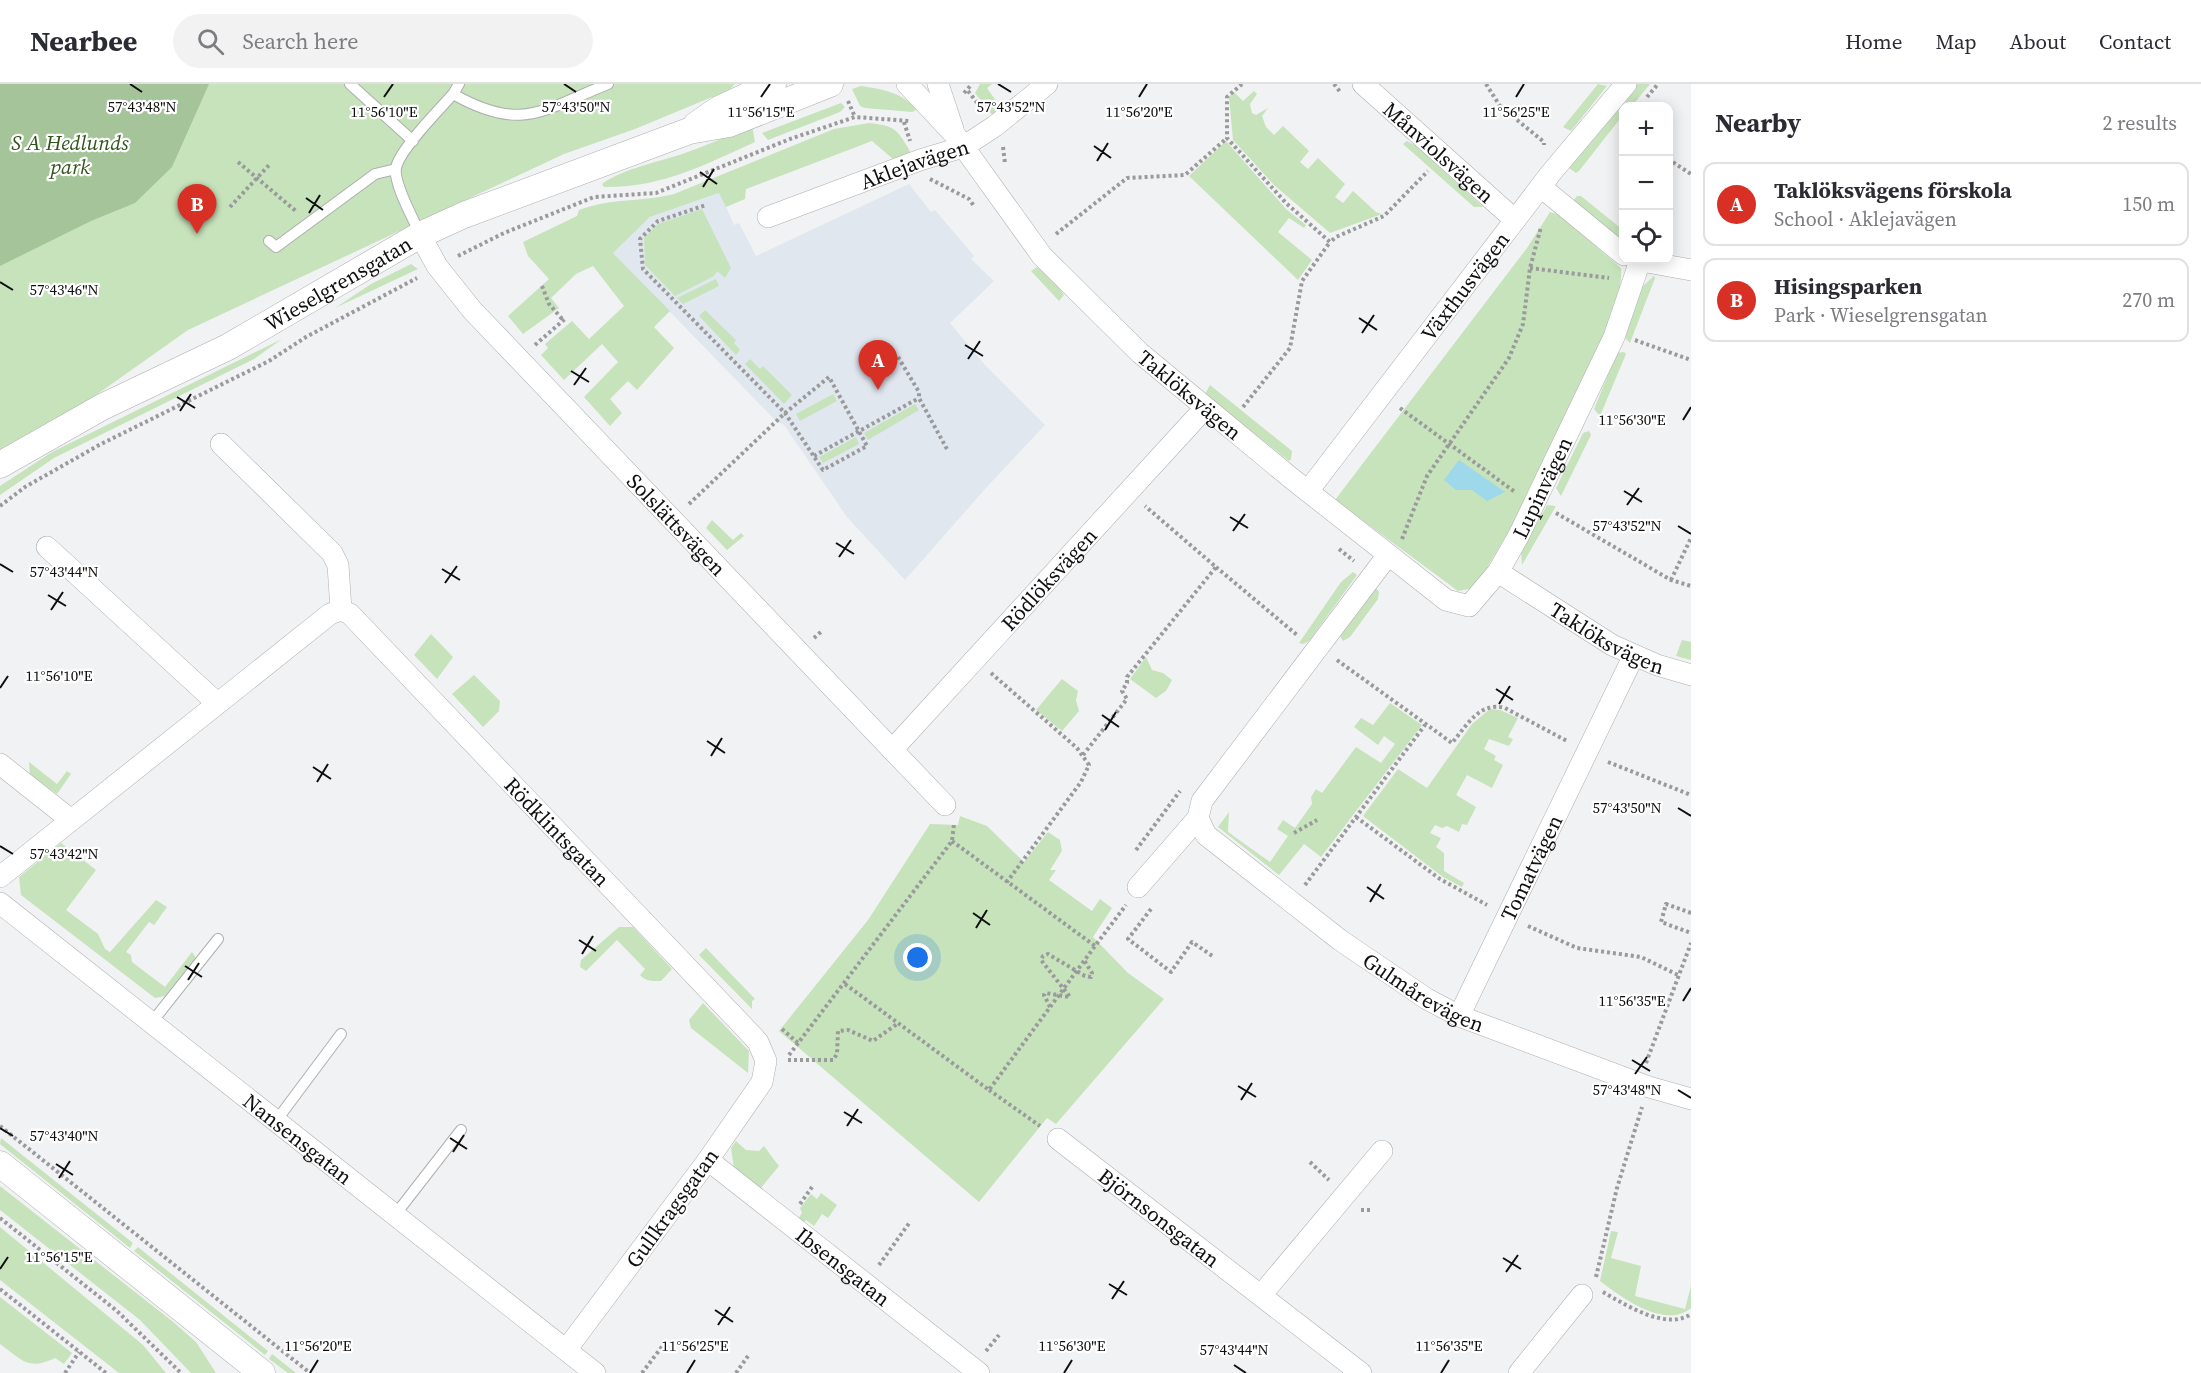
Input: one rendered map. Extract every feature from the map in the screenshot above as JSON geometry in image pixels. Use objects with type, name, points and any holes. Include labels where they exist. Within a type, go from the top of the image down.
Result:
[{"type":"street","name":"Wieselgrensgatan","points":[[689,131],[719,109],[773,84]]},
{"type":"street","name":"Wieselgrensgatan","points":[[0,465],[102,407],[175,374],[273,322],[420,235],[501,199],[689,131],[729,124],[830,84]]},
{"type":"street","name":"Taklöksvägen","points":[[907,84],[940,108],[959,141],[1042,256],[1144,356],[1205,408],[1446,600],[1468,606]]},
{"type":"street","name":"Taklöksvägen","points":[[938,84],[940,108]]},
{"type":"street","name":"Aklejavägen","points":[[768,218],[920,160],[995,126],[1047,84]]},
{"type":"street","name":"Månviolsvägen","points":[[1363,84],[1515,220]]},
{"type":"street","name":"Växthusvägen","points":[[1308,491],[1515,220],[1626,84]]},
{"type":"street","points":[[1541,187],[1557,202],[1619,248]]},
{"type":"street","name":"Solslättsvägen","points":[[420,235],[437,266],[472,310],[945,805]]},
{"type":"street","name":"Lupinvägen","points":[[1468,606],[1498,572],[1533,505],[1614,337],[1633,281],[1633,264]]},
{"type":"street","points":[[1662,264],[1691,270]]},
{"type":"street","name":"Rödlöksvägen","points":[[892,750],[1205,408]]},
{"type":"street","points":[[0,877],[216,703],[330,614],[340,610],[338,565],[332,554],[221,444]]},
{"type":"street","points":[[47,547],[216,703]]},
{"type":"street","points":[[1138,887],[1198,818],[1202,801],[1388,555]]},
{"type":"street","name":"Taklöksvägen","points":[[1498,572],[1612,645],[1691,675]]},
{"type":"street","name":"Rödklintsgatan","points":[[340,610],[351,616],[746,1029],[758,1042],[766,1061]]},
{"type":"street","name":"Tomatvägen","points":[[1459,1016],[1634,655]]},
{"type":"street","points":[[0,764],[70,820]]},
{"type":"street","name":"Gulmårevägen","points":[[1198,818],[1206,835],[1292,903],[1427,999],[1459,1016],[1643,1084],[1691,1099]]},
{"type":"street","name":"Nansensgatan","points":[[0,903],[595,1373]]},
{"type":"street","name":"Gullkragsgatan","points":[[566,1350],[708,1160],[762,1082],[766,1061]]},
{"type":"street","name":"Björnsonsgatan","points":[[1058,1139],[1262,1294],[1361,1373]]},
{"type":"street","points":[[1262,1294],[1382,1151]]},
{"type":"street","name":"Ibsensgatan","points":[[708,1160],[979,1373]]},
{"type":"street","points":[[0,1164],[262,1373]]},
{"type":"street","points":[[1519,1373],[1582,1295]]},
{"type":"lane","points":[[350,84],[413,141]]},
{"type":"lane","points":[[420,235],[396,180],[396,169],[413,141],[459,84]]},
{"type":"lane","points":[[453,94],[495,114],[527,116],[608,84]]},
{"type":"lane","points":[[270,241],[276,247],[375,174],[396,169]]},
{"type":"lane","points":[[152,1022],[218,939]]},
{"type":"lane","points":[[276,1121],[341,1034]]},
{"type":"lane","points":[[396,1215],[461,1130]]},
{"type":"path","points":[[0,506],[25,487],[91,449],[269,360],[306,337],[437,266],[504,233],[594,196],[656,192],[790,139],[855,117],[904,122],[940,108],[968,91],[972,84]]},
{"type":"path","points":[[1242,84],[1227,97],[1227,138],[1286,203],[1330,242]]},
{"type":"path","points":[[1485,84],[1500,106],[1544,142],[1544,146]]},
{"type":"path","points":[[1056,234],[1127,178],[1185,175],[1227,138]]},
{"type":"path","points":[[1003,139],[1005,163],[1011,173]]},
{"type":"path","points":[[238,162],[309,223]]},
{"type":"path","points":[[1673,162],[1691,174]]},
{"type":"path","points":[[230,207],[270,164]]},
{"type":"path","points":[[1243,407],[1290,348],[1302,281],[1330,242],[1336,237],[1384,216],[1429,170]]},
{"type":"path","points":[[1388,555],[1400,545],[1427,476],[1509,358],[1523,324],[1530,268],[1543,218],[1557,202]]},
{"type":"path","points":[[674,519],[785,413],[829,377],[867,446],[823,470],[785,413],[643,269],[640,239],[658,221],[706,205]]},
{"type":"path","points":[[1050,226],[1062,241]]},
{"type":"path","points":[[1530,268],[1633,281]]},
{"type":"path","points":[[520,359],[564,319],[549,304],[542,286]]},
{"type":"path","points":[[1631,348],[1638,330]]},
{"type":"path","points":[[1635,340],[1691,360]]},
{"type":"path","points":[[898,357],[919,392],[919,398],[948,451]]},
{"type":"path","points":[[1382,395],[1533,505]]},
{"type":"path","points":[[814,456],[919,398]]},
{"type":"path","points":[[1234,400],[1251,415]]},
{"type":"path","points":[[1129,492],[1297,635]]},
{"type":"path","points":[[1550,523],[1558,507]]},
{"type":"path","points":[[1556,513],[1671,580],[1691,586]]},
{"type":"path","points":[[1671,580],[1691,538]]},
{"type":"path","points":[[1083,755],[1127,699],[1122,691],[1127,677],[1216,567]]},
{"type":"path","points":[[1332,667],[1341,654]]},
{"type":"path","points":[[976,659],[1083,755],[1089,765],[1085,774],[1007,882]]},
{"type":"path","points":[[1337,660],[1452,743],[1474,716],[1487,706],[1495,705],[1505,708],[1588,752],[1650,780],[1691,795]]},
{"type":"path","points":[[1292,903],[1425,725]]},
{"type":"path","points":[[897,1024],[873,1041],[848,1030],[837,1031],[837,1054],[833,1060],[785,1060],[952,841],[955,830],[952,815],[945,805]]},
{"type":"path","points":[[1133,855],[1161,815]]},
{"type":"path","points":[[1356,817],[1440,879],[1507,916],[1576,948],[1641,957],[1678,975]]},
{"type":"path","points":[[1294,833],[1317,820]]},
{"type":"path","points":[[952,841],[1095,946]]},
{"type":"path","points":[[989,1090],[1138,887]]},
{"type":"path","points":[[1691,913],[1665,904],[1660,922],[1691,933]]},
{"type":"path","points":[[1151,909],[1128,939],[1171,972],[1192,942],[1214,957]]},
{"type":"path","points":[[1691,943],[1678,975],[1643,1084],[1595,1279],[1596,1287],[1655,1316],[1672,1319],[1684,1318],[1691,1314]]},
{"type":"path","points":[[1050,1007],[1045,993],[1070,997],[1052,978],[1041,960],[1043,956],[1048,954],[1091,977],[1092,973],[1084,960]]},
{"type":"path","points":[[845,984],[1058,1139]]},
{"type":"path","points":[[782,1029],[798,1043]]},
{"type":"path","points":[[0,1126],[310,1373]]},
{"type":"path","points":[[0,1218],[117,1311],[153,1343],[181,1373]]},
{"type":"path","points":[[866,1284],[910,1222]]},
{"type":"path","points":[[0,1289],[106,1373]]},
{"type":"path","points":[[642,1373],[667,1340]]},
{"type":"path","points":[[65,1373],[79,1352]]},
{"type":"path","points":[[736,1373],[748,1356]]},
{"type":"shaded area","points":[[909,184],[931,212],[935,210],[974,256],[971,259],[994,281],[950,323],[985,365],[1045,425],[905,580],[847,517],[784,425],[776,421],[613,253],[650,217],[720,193],[734,225],[739,223],[756,256]]},
{"type":"green space","points":[[0,84],[735,84],[729,90],[635,129],[564,154],[188,330],[0,463]]},
{"type":"green space","name":"S A Hedlunds park","points":[[0,84],[209,84],[172,167],[135,203],[91,221],[0,266]]},
{"type":"green space","points":[[980,84],[992,84],[987,88],[1001,108],[995,115],[992,115],[975,93]]},
{"type":"green space","points":[[1598,84],[1607,86],[1571,131],[1563,127]]},
{"type":"green space","points":[[1637,84],[1650,84],[1635,102],[1624,101]]},
{"type":"green space","points":[[861,86],[898,95],[916,110],[912,112],[860,106],[852,89]]},
{"type":"green space","points":[[1254,91],[1257,94],[1250,104],[1252,113],[1256,115],[1268,108],[1262,116],[1266,127],[1274,135],[1283,126],[1309,151],[1300,162],[1308,169],[1318,158],[1345,184],[1335,197],[1343,203],[1353,191],[1376,212],[1382,214],[1330,233],[1274,185],[1233,140],[1229,97],[1234,92],[1243,101]]},
{"type":"green space","points":[[841,103],[845,107],[840,112],[768,140],[762,133]]},
{"type":"green space","points":[[1618,110],[1619,120],[1579,171],[1576,173],[1569,168]]},
{"type":"green space","points":[[869,123],[895,130],[911,153],[894,160],[872,141],[746,189],[745,199],[726,207],[719,193],[650,217],[613,253],[670,311],[654,327],[674,348],[637,390],[628,381],[610,399],[622,413],[610,426],[584,397],[618,362],[602,344],[564,380],[541,355],[548,348],[545,344],[572,321],[589,339],[624,306],[593,266],[576,274],[551,298],[559,308],[523,334],[508,316],[549,279],[528,256],[523,242],[577,216],[579,210],[591,206],[674,194],[834,129]]},
{"type":"green space","points":[[752,125],[755,142],[700,167],[644,184],[604,187],[602,184],[631,170],[693,150]]},
{"type":"green space","points":[[1226,141],[1286,209],[1306,225],[1304,228],[1289,218],[1278,232],[1312,260],[1298,280],[1189,176]]},
{"type":"green space","points":[[1407,141],[1416,146],[1483,207],[1474,207],[1403,144]]},
{"type":"green space","points":[[1577,196],[1581,196],[1619,227],[1619,240],[1573,201]]},
{"type":"green space","points":[[702,209],[731,268],[725,278],[717,271],[714,276],[675,296],[645,265],[644,238],[658,224]]},
{"type":"green space","points":[[1550,212],[1560,215],[1621,268],[1618,298],[1602,342],[1518,514],[1474,588],[1458,591],[1335,500],[1527,248]]},
{"type":"green space","points":[[411,264],[418,269],[335,308],[371,284]]},
{"type":"green space","points":[[1037,267],[1056,283],[1064,295],[1059,301],[1031,271]]},
{"type":"green space","points":[[1654,276],[1630,343],[1624,337],[1641,288]]},
{"type":"green space","points":[[716,279],[719,286],[683,304],[677,298]]},
{"type":"green space","points":[[705,310],[736,340],[734,343],[740,350],[736,355],[699,316]]},
{"type":"green space","points":[[282,339],[254,359],[54,458],[0,495],[0,486],[52,452]]},
{"type":"green space","points":[[1617,353],[1626,354],[1600,416],[1594,409]]},
{"type":"green space","points":[[750,359],[760,369],[763,366],[792,395],[784,404],[745,364]]},
{"type":"green space","points":[[1210,385],[1292,451],[1291,459],[1289,461],[1205,394]]},
{"type":"green space","points":[[833,394],[837,401],[800,421],[796,414]]},
{"type":"green space","points":[[915,404],[919,410],[868,440],[864,433]]},
{"type":"green space","points":[[1589,431],[1591,435],[1561,496],[1556,488],[1583,433]]},
{"type":"green space","points":[[856,437],[859,444],[823,463],[819,457]]},
{"type":"green space","points":[[1547,505],[1556,506],[1522,565],[1521,552]]},
{"type":"green space","points":[[712,520],[733,540],[741,533],[744,536],[727,550],[706,528]]},
{"type":"green space","points":[[1353,572],[1357,575],[1309,641],[1299,643],[1341,582]]},
{"type":"green space","points":[[1376,588],[1379,592],[1378,599],[1350,637],[1343,641],[1340,636],[1372,590]]},
{"type":"green space","points":[[431,634],[453,657],[437,679],[414,655]]},
{"type":"green space","points":[[1682,640],[1691,642],[1691,660],[1676,656]]},
{"type":"green space","points":[[1146,657],[1152,670],[1163,673],[1172,680],[1166,691],[1156,698],[1130,679]]},
{"type":"green space","points":[[474,675],[500,701],[499,711],[483,727],[452,694]]},
{"type":"green space","points":[[1062,679],[1078,691],[1076,700],[1079,711],[1062,731],[1036,710]]},
{"type":"green space","points":[[1390,703],[1422,725],[1321,857],[1304,844],[1279,875],[1218,827],[1229,812],[1228,832],[1270,862],[1288,836],[1277,829],[1283,820],[1295,828],[1312,804],[1311,797],[1316,789],[1322,793],[1356,747],[1381,763],[1395,744],[1384,736],[1378,745],[1354,727],[1361,718],[1373,725]]},
{"type":"green space","points":[[1490,709],[1500,710],[1518,718],[1508,737],[1513,739],[1509,746],[1489,739],[1484,749],[1496,756],[1494,760],[1503,765],[1492,788],[1467,775],[1456,795],[1476,807],[1467,825],[1462,824],[1459,832],[1447,826],[1442,828],[1435,825],[1430,833],[1441,838],[1436,847],[1444,853],[1444,871],[1464,883],[1462,887],[1443,877],[1363,816],[1398,769],[1427,788],[1472,724]]},
{"type":"green space","points":[[29,762],[57,784],[67,771],[71,774],[57,794],[30,775]]},
{"type":"green space","points":[[960,816],[987,826],[1024,862],[1048,832],[1060,840],[1062,851],[1050,870],[1056,870],[1049,880],[1092,911],[1100,899],[1112,908],[1093,937],[1128,973],[1164,999],[1056,1124],[1047,1118],[979,1202],[779,1031],[868,920],[930,824],[958,825]]},
{"type":"green space","points":[[61,843],[96,870],[66,910],[98,934],[105,949],[110,952],[156,900],[167,907],[154,925],[149,922],[126,952],[131,955],[132,962],[165,987],[192,952],[196,958],[165,996],[155,998],[21,895],[19,877]]},
{"type":"green space","points":[[619,927],[633,927],[672,969],[661,981],[650,981],[642,977],[640,975],[645,969],[617,940],[586,971],[580,967],[581,960]]},
{"type":"green space","points":[[706,948],[755,999],[752,1001],[752,1009],[699,955]]},
{"type":"green space","points":[[703,1003],[749,1051],[748,1073],[691,1028],[689,1020]]},
{"type":"green space","points":[[1,1138],[133,1243],[130,1248],[0,1144]]},
{"type":"green space","points":[[736,1141],[746,1150],[759,1151],[764,1146],[779,1166],[760,1189],[734,1168],[731,1148]]},
{"type":"green space","points":[[0,1186],[172,1321],[196,1342],[216,1373],[191,1373],[140,1320],[0,1210]]},
{"type":"green space","points":[[821,1193],[837,1205],[828,1218],[822,1214],[814,1226],[806,1220],[803,1223],[798,1219],[802,1213],[800,1208],[811,1194],[817,1199]]},
{"type":"green space","points":[[0,1227],[143,1345],[166,1373],[119,1373],[0,1280]]},
{"type":"green space","points":[[1611,1231],[1618,1232],[1611,1258],[1641,1266],[1635,1296],[1685,1309],[1691,1286],[1691,1308],[1680,1314],[1656,1313],[1631,1302],[1600,1281]]},
{"type":"green space","points":[[138,1247],[268,1351],[265,1355],[134,1251]]},
{"type":"green space","points":[[0,1297],[72,1353],[64,1364],[55,1358],[32,1364],[20,1359],[0,1344]]},
{"type":"green space","points":[[272,1354],[296,1373],[288,1373],[269,1359]]},
{"type":"water","points":[[1459,460],[1505,492],[1487,501],[1472,490],[1456,490],[1444,480]]},
{"type":"place","name":"Hisingsparken","points":[[197,234]]},
{"type":"place","name":"Taklöksvägens förskola","points":[[878,390]]}]
